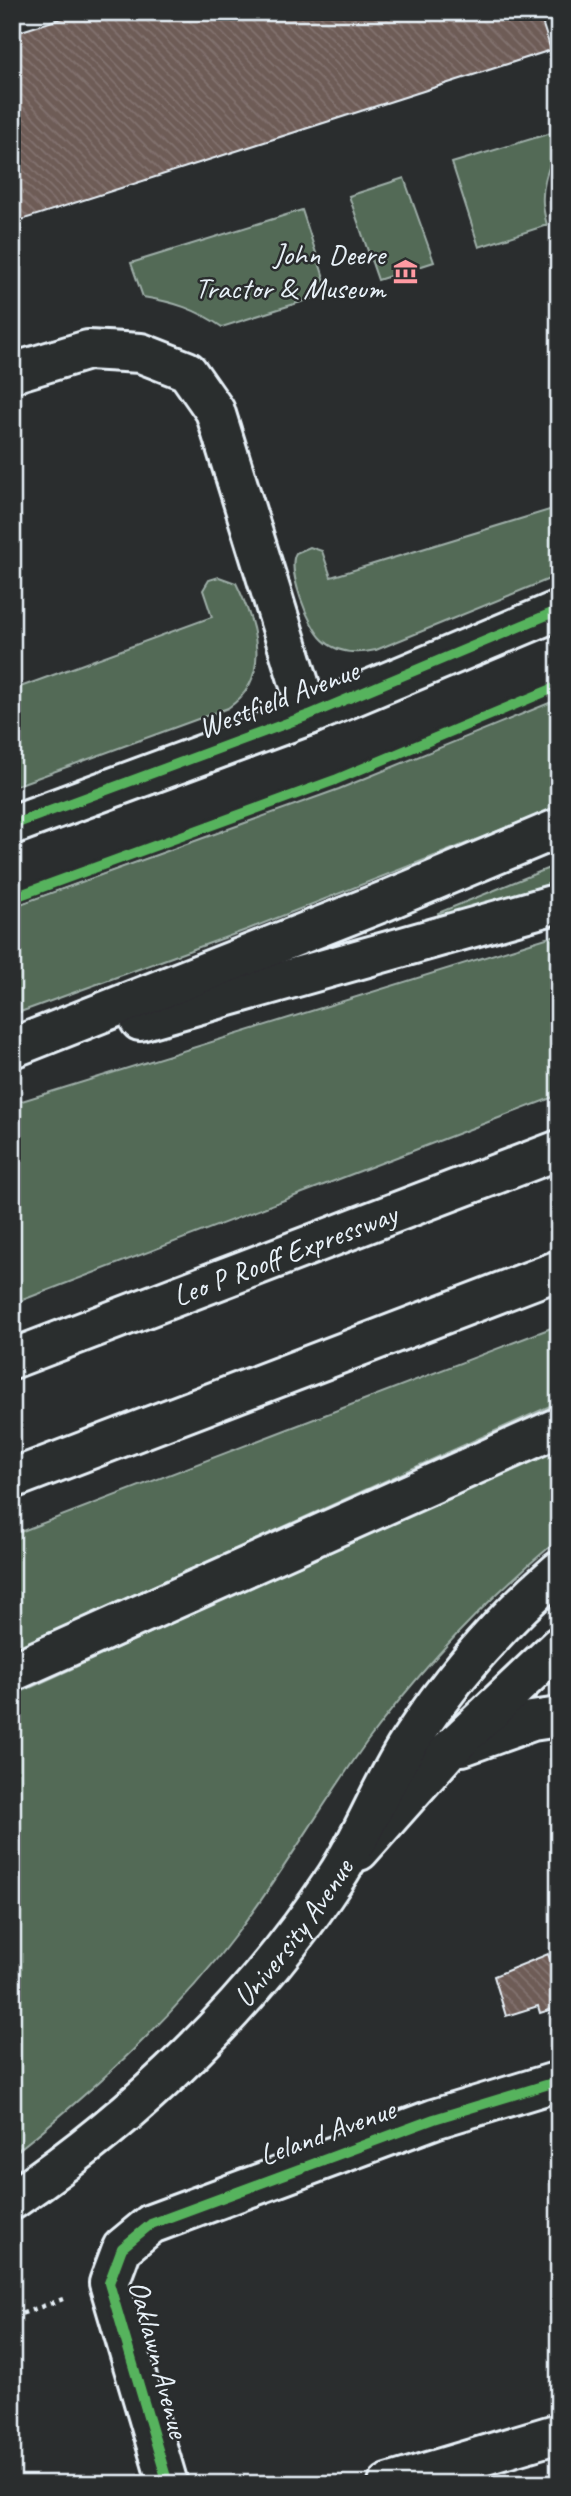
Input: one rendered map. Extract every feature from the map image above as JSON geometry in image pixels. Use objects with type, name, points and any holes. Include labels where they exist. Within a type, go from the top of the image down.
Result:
[{"type":"main road","points":[[12,373],[88,350],[141,353],[187,371],[215,411],[309,715]]},
{"type":"main road","name":"Westfield Avenue","points":[[12,825],[309,715],[559,610]]},
{"type":"main road","points":[[12,1048],[385,901],[559,828]]},
{"type":"main road","points":[[12,1058],[559,903]]},
{"type":"main road","name":"Leo P Rooff Expressway","points":[[12,1359],[559,1150]]},
{"type":"main road","points":[[12,1479],[559,1270]]},
{"type":"main road","points":[[12,1672],[559,1427]]},
{"type":"main road","points":[[337,1876],[411,1739],[468,1662],[559,1572]]},
{"type":"main road","name":"University Avenue","points":[[12,2200],[98,2139],[156,2087],[260,1977],[337,1876],[447,1752],[559,1646]]},
{"type":"main road","points":[[447,1752],[533,1721],[559,1717]]},
{"type":"main road","name":"Leland Avenue","points":[[122,2249],[151,2224],[434,2119],[559,2081]]},
{"type":"main road","name":"Oaklawn Avenue","points":[[122,2249],[114,2263],[109,2283],[168,2484]]},
{"type":"main road","points":[[388,2484],[559,2433]]},
{"type":"path","points":[[12,2317],[63,2299]]},
{"type":"green space","points":[[551,133],[554,152],[543,198],[547,225],[479,247],[452,163]]},
{"type":"green space","points":[[404,178],[434,262],[378,280],[349,196]]},
{"type":"green space","points":[[302,210],[329,293],[222,327],[184,307],[143,297],[131,263]]},
{"type":"green space","points":[[559,507],[559,575],[376,650],[348,652],[329,645],[311,624],[300,598],[294,561],[296,553],[310,547],[322,551],[331,577]]},
{"type":"green space","points":[[219,577],[236,583],[254,633],[256,666],[251,682],[242,696],[228,708],[12,787],[12,690],[212,617],[203,590],[209,580]]},
{"type":"green space","points":[[559,699],[559,807],[246,930],[12,1015],[12,907],[339,789]]},
{"type":"green space","points":[[559,864],[559,882],[440,919],[438,913]]},
{"type":"green space","points":[[559,934],[559,1095],[12,1304],[12,1104]]},
{"type":"green space","points":[[559,1325],[559,1402],[12,1650],[12,1535]]},
{"type":"green space","points":[[559,1446],[559,1539],[506,1585],[456,1635],[409,1688],[366,1743],[258,1905],[190,1991],[105,2077],[12,2155],[12,1696]]},
{"type":"building","points":[[81,12],[539,12],[551,50],[12,223],[12,34]]},
{"type":"building","points":[[548,1954],[550,1959],[559,1957],[559,2007],[540,2013],[538,2006],[506,2016],[494,1976]]},
{"type":"cycle path","points":[[12,825],[309,715],[559,610]]},
{"type":"cycle path","points":[[12,898],[335,780],[559,686]]},
{"type":"cycle path","points":[[168,2484],[109,2283],[122,2248],[151,2224],[434,2119],[559,2081]]},
{"type":"place","name":"John Deere Tractor & Museum","points":[[405,271]]}]
